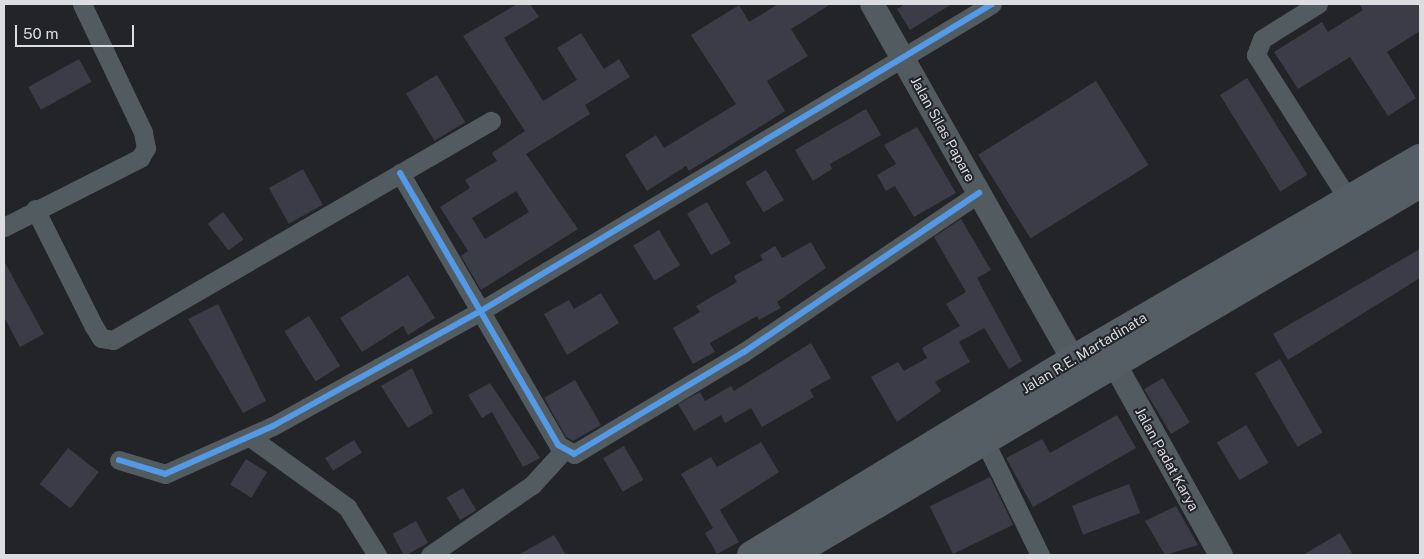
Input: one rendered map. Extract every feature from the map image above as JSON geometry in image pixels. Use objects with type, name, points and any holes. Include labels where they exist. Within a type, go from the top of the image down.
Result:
[{"type":"highway","name":"Jalan R.E. Martadinata","points":[[751,555],[1073,359],[1420,158]]},
{"type":"highway","name":"Jalan R.E. Martadinata","points":[[791,555],[1420,184]]},
{"type":"street","points":[[4,227],[35,209],[140,158],[146,148],[143,132],[82,4]]},
{"type":"street","name":"Jalan Silas Papare","points":[[872,4],[1073,359]]},
{"type":"street","points":[[119,460],[165,474],[215,448],[250,438],[479,312],[992,4]]},
{"type":"street","points":[[1318,4],[1262,39],[1256,55],[1348,199]]},
{"type":"street","points":[[35,209],[93,325],[101,338],[113,340],[491,121]]},
{"type":"street","points":[[400,173],[479,312],[563,451]]},
{"type":"street","points":[[430,555],[532,485],[563,451],[587,450],[781,328],[979,194]]},
{"type":"street","name":"Jalan Padat Karya","points":[[1114,363],[1220,555]]},
{"type":"street","points":[[250,438],[347,507],[377,555]]},
{"type":"street","points":[[984,440],[1040,555]]},
{"type":"building","points":[[517,4],[530,4],[539,17],[504,38],[543,101],[577,80],[557,48],[581,33],[604,69],[619,59],[630,77],[585,105],[590,114],[526,154],[578,229],[481,290],[461,256],[468,251],[440,207],[470,188],[465,180],[497,161],[492,153],[525,131],[463,36]],"holes":[[[516,191],[529,212],[485,239],[472,218]]]},
{"type":"building","points":[[778,4],[831,4],[791,29],[808,56],[767,81],[785,111],[689,171],[686,166],[647,191],[625,155],[656,135],[664,148],[736,104],[691,35],[739,5],[749,22]]},
{"type":"building","points":[[905,4],[952,4],[910,30],[897,9]]},
{"type":"building","points":[[1359,4],[1420,4],[1420,31],[1387,52],[1416,98],[1388,116],[1350,57],[1298,89],[1274,52],[1322,22],[1328,32],[1363,10]]},
{"type":"building","points":[[79,59],[92,82],[41,110],[28,87]]},
{"type":"building","points":[[437,75],[465,122],[434,141],[406,94]]},
{"type":"building","points":[[1247,78],[1307,175],[1280,192],[1220,95]]},
{"type":"building","points":[[1096,81],[1148,165],[1031,239],[978,155]]},
{"type":"building","points":[[866,109],[881,135],[830,164],[832,169],[813,181],[795,150]]},
{"type":"building","points":[[917,127],[956,193],[914,217],[895,186],[886,191],[877,175],[896,164],[884,145]]},
{"type":"building","points":[[303,169],[323,205],[289,224],[269,188]]},
{"type":"building","points":[[766,170],[784,200],[763,212],[745,182]]},
{"type":"building","points":[[707,202],[731,244],[711,255],[687,214]]},
{"type":"building","points":[[223,212],[243,239],[228,251],[208,223]]},
{"type":"building","points":[[961,219],[991,270],[977,278],[1022,361],[1009,369],[984,328],[959,342],[970,362],[935,382],[941,391],[897,422],[871,377],[898,362],[904,371],[927,358],[922,348],[960,326],[946,304],[966,292],[934,237]]},
{"type":"building","points":[[659,230],[680,265],[654,281],[633,245]]},
{"type":"building","points":[[811,242],[826,268],[777,302],[781,308],[759,320],[757,316],[710,343],[715,352],[693,364],[673,328],[700,312],[696,306],[737,282],[734,276],[763,260],[760,255],[775,246],[782,258]]},
{"type":"building","points":[[1420,249],[1420,278],[1288,360],[1273,334]]},
{"type":"building","points":[[4,261],[44,334],[20,347],[4,317]]},
{"type":"building","points":[[408,275],[435,318],[408,335],[403,326],[362,352],[340,318]]},
{"type":"building","points":[[601,293],[619,323],[567,355],[544,314],[569,300],[574,309]]},
{"type":"building","points":[[218,304],[266,401],[243,413],[188,319]]},
{"type":"building","points":[[309,316],[340,366],[316,381],[284,331]]},
{"type":"building","points":[[811,343],[831,378],[810,390],[814,397],[762,427],[751,408],[725,423],[721,415],[694,431],[678,404],[700,392],[705,401],[731,386],[734,391]]},
{"type":"building","points":[[1280,359],[1322,433],[1297,447],[1255,374]]},
{"type":"building","points":[[412,368],[433,413],[408,428],[381,386]]},
{"type":"building","points":[[1163,378],[1190,423],[1171,434],[1144,389]]},
{"type":"building","points":[[575,380],[601,425],[573,441],[566,437],[544,398]]},
{"type":"building","points":[[490,383],[540,458],[523,467],[492,412],[482,418],[468,395]]},
{"type":"building","points":[[1117,415],[1136,448],[1033,507],[1006,458],[1042,439],[1050,453]]},
{"type":"building","points":[[1246,425],[1269,463],[1240,480],[1217,443]]},
{"type":"building","points":[[354,440],[362,453],[333,471],[325,458]]},
{"type":"building","points":[[761,442],[779,472],[720,510],[739,542],[717,554],[705,533],[713,528],[681,474],[711,457],[717,467]]},
{"type":"building","points":[[624,446],[644,480],[623,492],[603,458]]},
{"type":"building","points":[[68,448],[99,472],[70,508],[40,484]]},
{"type":"building","points":[[246,459],[267,472],[251,498],[230,484]]},
{"type":"building","points":[[990,477],[1013,525],[953,554],[930,506]]},
{"type":"building","points":[[1129,484],[1140,513],[1083,535],[1072,506]]},
{"type":"building","points":[[463,488],[476,510],[460,520],[447,498]]},
{"type":"building","points":[[1176,506],[1198,545],[1165,555],[1145,521]]},
{"type":"building","points":[[416,521],[428,543],[404,555],[392,534]]},
{"type":"building","points":[[1340,533],[1353,555],[1303,555]]},
{"type":"building","points":[[554,535],[566,555],[518,555]]},
{"type":"cycle path","points":[[119,460],[165,474],[273,426],[479,312],[992,4]]},
{"type":"cycle path","points":[[400,173],[558,445],[574,454],[744,352],[979,193]]}]
